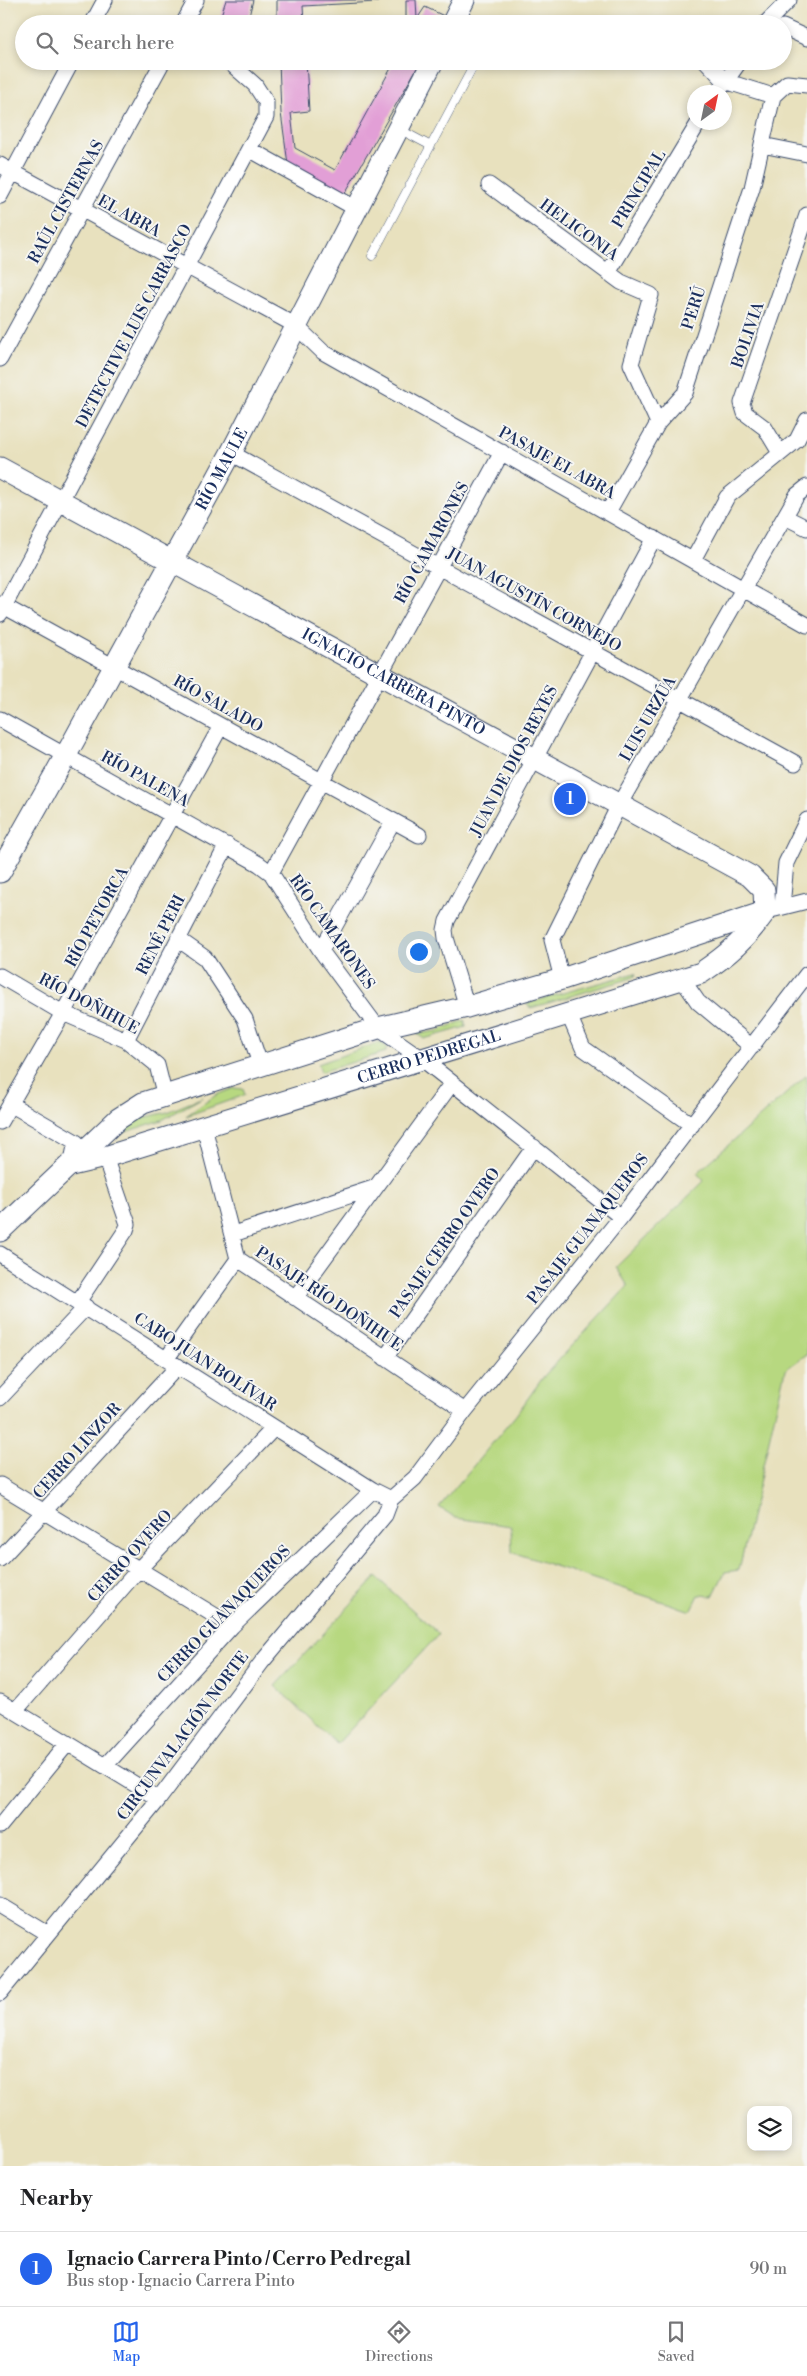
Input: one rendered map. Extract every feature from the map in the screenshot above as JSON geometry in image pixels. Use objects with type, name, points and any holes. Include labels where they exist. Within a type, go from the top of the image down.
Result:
[{"type":"street","points":[[97,15],[105,0]]},
{"type":"street","points":[[188,15],[196,0]]},
{"type":"street","points":[[456,15],[464,0]]},
{"type":"street","points":[[776,15],[789,0]]},
{"type":"street","points":[[792,31],[807,38]]},
{"type":"street","points":[[0,196],[6,168],[66,70]]},
{"type":"street","name":"RAÚL CISTERNAS","points":[[0,359],[158,70]]},
{"type":"street","name":"DETECTIVE LUIS CARRASCO","points":[[1,608],[266,117],[266,102],[255,85],[238,70]]},
{"type":"street","name":"RÍO MAULE","points":[[0,872],[114,667],[170,560],[231,453],[428,70]]},
{"type":"street","points":[[712,70],[721,85]]},
{"type":"street","points":[[723,85],[734,70]]},
{"type":"street","points":[[732,89],[773,96],[787,83],[807,85]]},
{"type":"street","name":"PERÚ","points":[[608,512],[658,423],[685,393],[752,188],[773,96]]},
{"type":"street","name":"PRINCIPAL","points":[[608,273],[695,130]]},
{"type":"street","points":[[762,144],[807,154]]},
{"type":"street","points":[[249,149],[357,209]]},
{"type":"street","name":"EL ABRA","points":[[6,168],[295,326]]},
{"type":"street","name":"HELICONIA","points":[[489,185],[621,282],[651,295],[631,364],[658,423]]},
{"type":"street","name":"BOLIVIA","points":[[780,453],[766,428],[745,413],[742,403],[806,224]]},
{"type":"street","name":"PASAJE EL ABRA","points":[[295,326],[323,352],[743,588],[807,626]]},
{"type":"street","points":[[693,560],[727,497],[797,440],[807,420]]},
{"type":"street","name":"RÍO CAMARONES","points":[[502,452],[271,873],[321,951],[378,1028],[421,1058],[621,1217]]},
{"type":"street","name":"JUAN AGUSTÍN CORNEJO","points":[[231,453],[795,763]]},
{"type":"street","name":"IGNACIO CARRERA PINTO","points":[[0,468],[750,876],[764,890],[774,909]]},
{"type":"street","name":"LUIS URZÚA","points":[[562,979],[552,940],[619,805],[797,495],[807,487]]},
{"type":"street","points":[[785,517],[807,528]]},
{"type":"street","name":"JUAN DE DIOS REYES","points":[[467,1007],[445,930],[448,921],[654,538]]},
{"type":"street","name":"RÍO SALADO","points":[[1,608],[114,667],[419,835]]},
{"type":"street","name":"RÍO PALENA","points":[[0,718],[174,814],[271,873]]},
{"type":"street","name":"RÍO PETORCA","points":[[0,1122],[63,1013],[221,726]]},
{"type":"street","points":[[774,909],[786,863],[807,820]]},
{"type":"street","points":[[321,951],[393,821]]},
{"type":"street","name":"RENÉ PERI","points":[[126,1040],[227,845]]},
{"type":"street","name":"CERRO PEDREGAL","points":[[0,1231],[118,1119],[143,1103],[261,1067],[378,1028],[467,1007],[562,979],[774,909],[807,901]]},
{"type":"street","name":"CERRO PEDREGAL","points":[[71,1165],[105,1157],[204,1127],[421,1058],[569,1015],[701,973],[729,954],[774,909]]},
{"type":"street","points":[[178,939],[205,958],[245,1019],[261,1067]]},
{"type":"street","name":"PASAJE GUANAQUEROS","points":[[390,1499],[415,1478],[465,1411],[621,1217],[807,974]]},
{"type":"street","name":"RÍO DOÑIHUE","points":[[0,976],[63,1013],[126,1040],[157,1065],[165,1097]]},
{"type":"street","points":[[682,979],[698,1002],[752,1047]]},
{"type":"street","points":[[569,1015],[583,1048],[692,1125]]},
{"type":"street","points":[[295,1298],[452,1083]]},
{"type":"street","points":[[10,1104],[76,1142],[71,1165]]},
{"type":"street","name":"PASAJE RÍO DOÑIHUE","points":[[204,1127],[238,1259],[465,1411]]},
{"type":"street","name":"PASAJE CERRO OVERO","points":[[385,1358],[534,1147]]},
{"type":"street","points":[[0,1398],[82,1305],[126,1230],[128,1224],[105,1157]]},
{"type":"street","points":[[233,1234],[376,1187]]},
{"type":"street","name":"CABO JUAN BOLÍVAR","points":[[0,1254],[173,1362],[274,1428],[390,1499]]},
{"type":"street","name":"CERRO LINZOR","points":[[0,1559],[44,1512],[173,1362],[238,1259]]},
{"type":"street","name":"CERRO OVERO","points":[[16,1711],[139,1569],[274,1428]]},
{"type":"street","points":[[0,1485],[232,1626]]},
{"type":"street","name":"CERRO GUANAQUEROS","points":[[105,1766],[232,1626],[373,1490]]},
{"type":"street","name":"CIRCUNVALACIÓN NORTE","points":[[0,1993],[159,1799],[262,1662],[385,1515],[390,1499]]},
{"type":"street","points":[[0,1702],[159,1799]]},
{"type":"street","points":[[0,1826],[67,1744]]},
{"type":"street","points":[[0,1905],[48,1934]]},
{"type":"lane","points":[[372,256],[471,70]]},
{"type":"lane","points":[[399,129],[431,146]]},
{"type":"green space","points":[[635,973],[636,975],[632,978],[531,1008],[526,1004],[553,996]]},
{"type":"green space","points":[[465,1020],[466,1027],[424,1039],[417,1034],[437,1031]]},
{"type":"green space","points":[[380,1042],[386,1047],[386,1052],[321,1072],[318,1064]]},
{"type":"green space","points":[[807,1075],[807,1354],[785,1370],[739,1570],[725,1572],[713,1596],[699,1595],[691,1611],[512,1552],[511,1526],[456,1518],[439,1507],[516,1415],[544,1376],[628,1286],[616,1267],[704,1181],[697,1173]]},
{"type":"green space","points":[[234,1088],[243,1089],[245,1095],[186,1116],[216,1095]]},
{"type":"green space","points":[[203,1097],[162,1120],[119,1134],[137,1119],[168,1112]]},
{"type":"green space","points":[[376,1577],[439,1634],[337,1744],[275,1686]]},
{"type":"building","points":[[226,0],[253,0],[249,15],[221,15]]},
{"type":"building","points":[[277,0],[377,0],[377,2],[303,6],[304,15],[277,15]]},
{"type":"building","points":[[406,0],[416,0],[417,15],[406,15]]},
{"type":"building","points":[[425,7],[442,15],[420,15]]},
{"type":"building","points":[[279,70],[307,70],[309,111],[291,113],[295,148],[335,170],[390,70],[416,70],[344,195],[288,164],[281,113]]},
{"type":"place","name":"Ignacio Carrera Pinto / Cerro Pedregal","points":[[570,799]]}]
